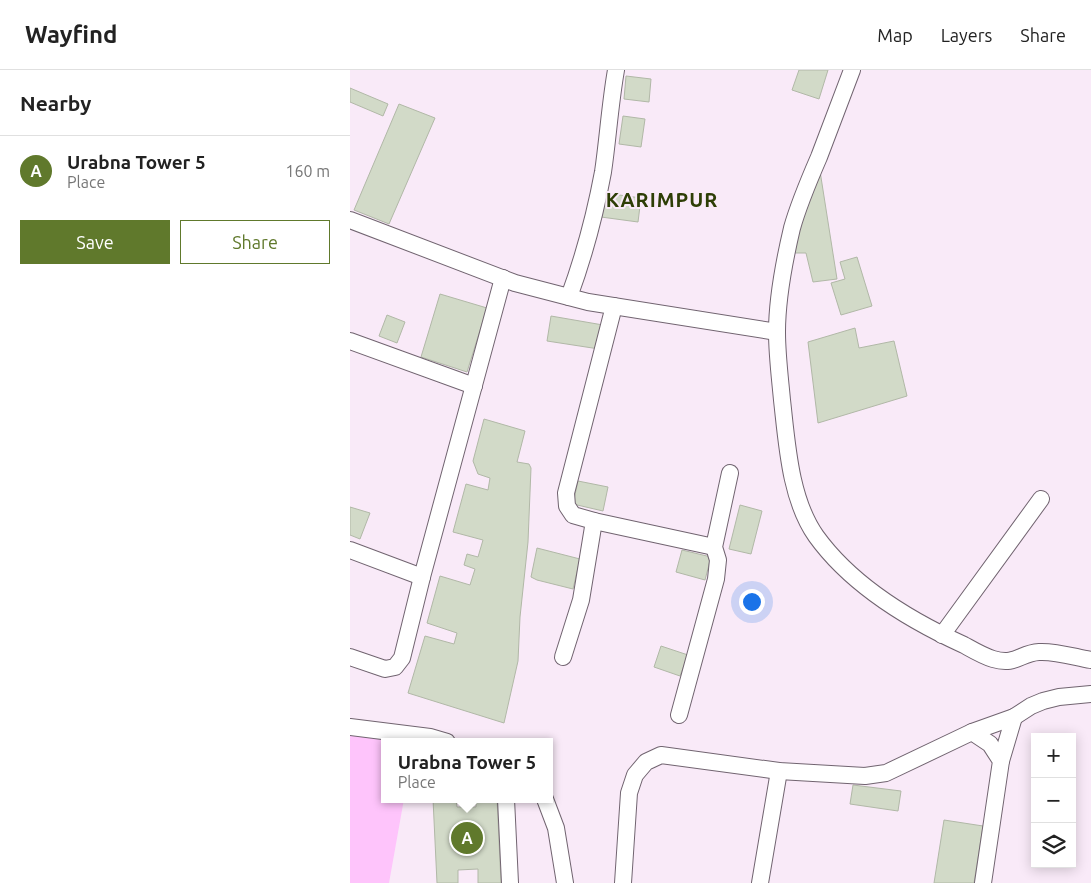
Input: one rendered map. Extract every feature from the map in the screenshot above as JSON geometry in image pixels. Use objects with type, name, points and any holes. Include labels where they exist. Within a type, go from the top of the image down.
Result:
[{"type":"street","points":[[569,297],[582,261],[595,213],[603,171],[616,70]]},
{"type":"street","points":[[852,70],[803,194],[784,267],[778,303],[777,332],[788,457],[801,506],[816,535],[857,580],[906,614],[942,635],[992,659],[1006,662],[1018,660],[1028,654],[1038,652],[1049,652],[1091,660]]},
{"type":"street","points":[[350,220],[503,278],[569,297],[777,332]]},
{"type":"street","points":[[350,657],[385,669],[395,667],[402,658],[503,278]]},
{"type":"street","points":[[614,306],[566,493],[567,506],[574,515],[594,521],[714,547]]},
{"type":"street","points":[[350,341],[474,386]]},
{"type":"street","points":[[679,715],[716,579],[718,560],[714,547],[730,473]]},
{"type":"street","points":[[942,635],[1041,499]]},
{"type":"street","points":[[563,657],[581,600],[594,521]]},
{"type":"street","points":[[350,550],[422,577]]},
{"type":"street","points":[[623,883],[629,793],[635,775],[646,762],[661,754],[779,772],[843,776],[886,774],[972,732],[1014,717],[1043,701],[1059,697],[1091,694]]},
{"type":"street","points":[[983,883],[1001,761],[1014,717]]},
{"type":"street","points":[[350,727],[435,738]]},
{"type":"street","points":[[972,732],[990,744],[1001,761]]},
{"type":"street","points":[[760,883],[779,772]]},
{"type":"street","points":[[506,803],[510,883]]},
{"type":"street","points":[[547,803],[556,828],[565,883]]},
{"type":"shaded area","points":[[350,735],[381,739],[381,803],[403,803],[389,883],[350,883]]},
{"type":"building","points":[[799,70],[828,70],[819,99],[792,90]]},
{"type":"building","points":[[626,76],[651,79],[649,102],[624,99]]},
{"type":"building","points":[[350,88],[388,104],[383,116],[350,102]]},
{"type":"building","points":[[399,104],[435,118],[389,224],[354,210]]},
{"type":"building","points":[[623,116],[645,119],[641,147],[619,144]]},
{"type":"building","points":[[820,171],[837,279],[813,282],[806,253],[793,253],[814,172]]},
{"type":"building","points":[[605,193],[641,198],[638,222],[601,217]]},
{"type":"building","points":[[857,257],[872,306],[841,315],[831,283],[845,279],[840,262]]},
{"type":"building","points":[[440,294],[487,308],[467,372],[421,357]]},
{"type":"building","points":[[387,315],[405,322],[397,343],[379,336]]},
{"type":"building","points":[[551,316],[603,325],[599,349],[547,341]]},
{"type":"building","points":[[855,328],[859,348],[894,341],[907,396],[818,423],[808,342]]},
{"type":"building","points":[[484,419],[525,431],[517,462],[529,464],[531,468],[528,542],[520,617],[518,661],[504,723],[408,693],[425,636],[454,644],[457,633],[427,623],[440,576],[470,585],[475,569],[464,565],[467,554],[478,557],[483,540],[453,532],[466,484],[488,490],[490,478],[478,474],[473,461]]},
{"type":"building","points":[[578,481],[608,487],[603,511],[573,504]]},
{"type":"building","points":[[740,505],[762,511],[751,554],[729,549]]},
{"type":"building","points":[[350,507],[370,513],[360,539],[350,535]]},
{"type":"building","points":[[537,548],[580,559],[573,589],[531,577]]},
{"type":"building","points":[[682,550],[711,557],[705,580],[676,572]]},
{"type":"building","points":[[661,646],[688,655],[680,676],[654,667]]},
{"type":"building","points":[[853,785],[901,791],[898,811],[850,804]]},
{"type":"building","points":[[433,803],[456,803],[457,807],[476,807],[476,803],[497,803],[501,883],[478,883],[478,869],[458,870],[458,883],[437,883]]},
{"type":"building","points":[[944,820],[983,826],[974,883],[934,883]]},
{"type":"place","name":"Urabna Tower 5","points":[[467,838]]},
{"type":"district","name":"KARIMPUR","points":[[662,199]]}]
